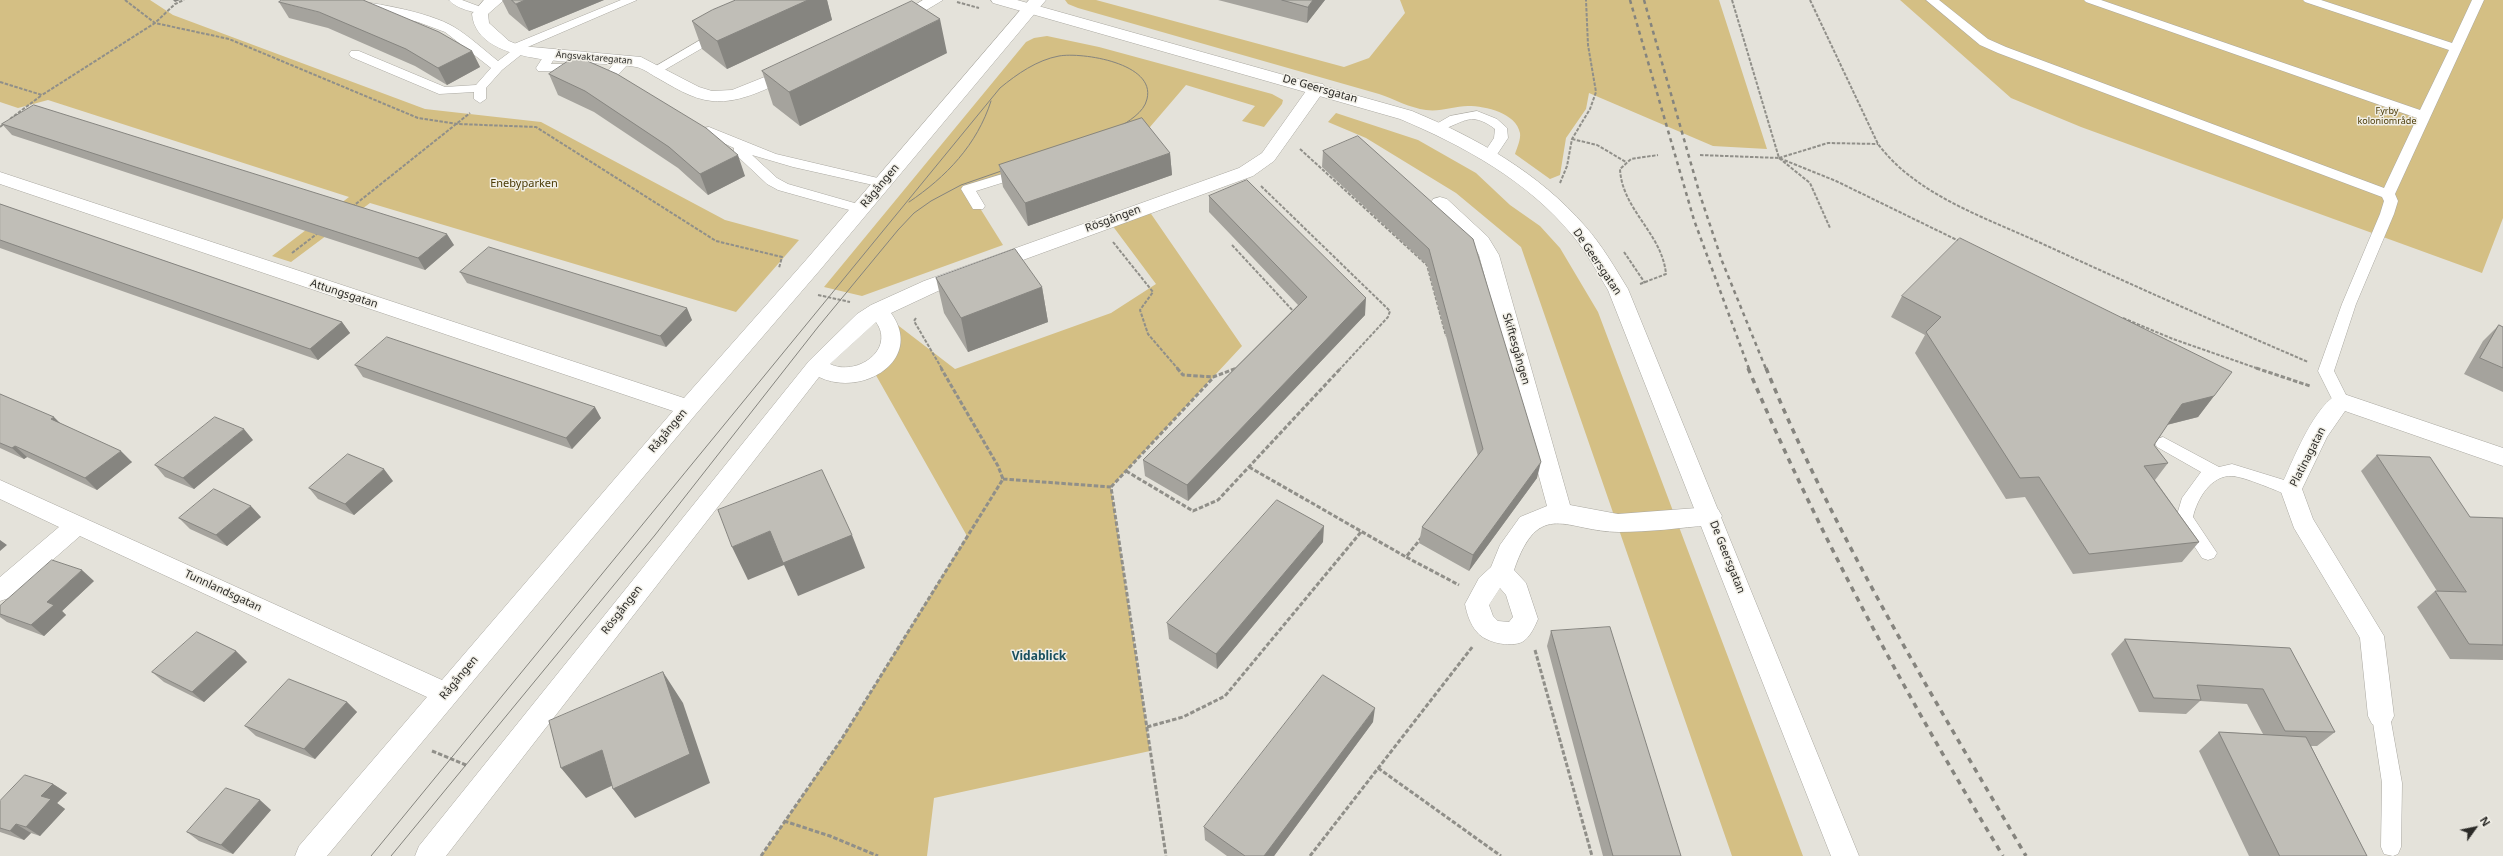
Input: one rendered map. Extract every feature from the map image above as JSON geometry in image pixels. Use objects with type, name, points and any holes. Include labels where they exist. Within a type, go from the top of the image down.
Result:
[{"type":"street","points":[[884,27],[919,10],[935,0]]},
{"type":"street","name":"De Geersgatan","points":[[999,0],[1034,4],[1374,104],[1437,127],[1489,156],[1539,192],[1579,231],[1618,289],[1845,856]]},
{"type":"street","name":"Rågången","points":[[309,856],[688,408],[793,288],[1034,4]]},
{"type":"street","name":"Ängsvaktaregatan","points":[[490,5],[480,14],[481,24],[503,45],[516,50],[641,62],[657,69],[693,91],[712,96],[736,95],[807,64]]},
{"type":"street","name":"Rösgången","points":[[429,856],[493,773],[816,366],[849,332],[864,319],[878,310],[931,286],[1246,172],[1268,158],[1283,134],[1317,88]]},
{"type":"street","name":"Attungsgatan","points":[[0,178],[688,408]]},
{"type":"street","name":"Skiftesgången","points":[[1440,203],[1481,242],[1489,255],[1561,513]]},
{"type":"street","points":[[816,366],[838,376],[855,376],[873,370],[884,358],[890,345],[891,330],[878,310]]},
{"type":"street","points":[[2341,401],[2503,458]]},
{"type":"street","name":"Platinagatan","points":[[2341,401],[2332,411],[2291,489],[2302,521],[2372,636],[2381,716]]},
{"type":"street","name":"Tunnlandsgatan","points":[[0,489],[446,694]]},
{"type":"street","points":[[1501,572],[1517,590],[1526,619],[1516,633],[1499,633],[1487,628],[1483,625],[1477,604],[1488,585],[1501,572],[1508,552],[1528,524],[1548,515],[1561,513],[1618,523],[1710,516]]},
{"type":"street","points":[[0,591],[77,525]]},
{"type":"lane","points":[[343,0],[422,19],[449,29],[498,67]]},
{"type":"lane","points":[[455,0],[458,3],[490,5]]},
{"type":"lane","points":[[355,54],[443,91],[480,94],[498,67],[516,50],[631,0]]},
{"type":"lane","points":[[1932,0],[1984,42],[2388,194],[2391,201],[2387,214],[2349,304],[2326,372],[2341,401]]},
{"type":"lane","points":[[2090,0],[2424,116]]},
{"type":"lane","points":[[2309,0],[2456,48]]},
{"type":"lane","points":[[2388,194],[2478,0]]},
{"type":"lane","points":[[657,69],[728,28]]},
{"type":"lane","points":[[551,54],[542,68],[588,68],[612,74],[624,81]]},
{"type":"lane","points":[[612,74],[625,60]]},
{"type":"lane","points":[[1437,127],[1463,115],[1475,114],[1492,119],[1501,128],[1501,138],[1489,156]]},
{"type":"lane","points":[[709,131],[735,146],[763,156],[882,183]]},
{"type":"lane","points":[[735,146],[772,181],[783,187],[860,209]]},
{"type":"lane","points":[[978,206],[968,189],[1035,168]]},
{"type":"lane","points":[[2163,443],[2218,474]]},
{"type":"lane","points":[[2208,553],[2184,518],[2188,502],[2208,476],[2232,470],[2291,489]]},
{"type":"lane","points":[[2381,716],[2392,783],[2391,847]]},
{"type":"path","points":[[125,0],[155,23],[229,38],[418,118],[458,124],[536,128],[716,241],[782,257],[778,273],[772,281],[848,302],[856,302]]},
{"type":"path","points":[[0,127],[42,95],[155,23],[176,4],[184,0]]},
{"type":"path","points":[[1539,192],[1561,183],[1567,166],[1572,139],[1590,109],[1596,92],[1588,45],[1586,0]]},
{"type":"path","points":[[1732,0],[1779,158],[1810,183],[1830,228]]},
{"type":"path","points":[[1810,0],[1866,122],[1878,144],[1887,156],[1926,189],[2157,297],[2297,357],[2326,372]]},
{"type":"path","points":[[0,82],[42,95]]},
{"type":"path","points":[[350,208],[458,124],[480,94]]},
{"type":"path","points":[[1283,134],[1427,265],[1447,342]]},
{"type":"path","points":[[1572,139],[1597,145],[1626,162]]},
{"type":"path","points":[[1700,155],[1779,158],[1828,143],[1878,144]]},
{"type":"path","points":[[1618,289],[1658,279],[1666,274],[1668,267],[1662,251],[1619,180],[1620,167],[1626,162],[1641,156],[1658,155]]},
{"type":"path","points":[[1779,158],[1836,181],[1964,244]]},
{"type":"path","points":[[1126,471],[1193,511],[1218,500],[1388,317],[1390,311],[1246,172]]},
{"type":"path","points":[[1099,224],[1153,292],[1140,310],[1148,334],[1183,375],[1213,377],[1242,366]]},
{"type":"path","points":[[271,269],[320,232]]},
{"type":"path","points":[[1232,245],[1296,314]]},
{"type":"path","points":[[918,314],[914,321],[986,445],[1003,479]]},
{"type":"path","points":[[2122,318],[2173,339],[2313,387],[2341,401]]},
{"type":"path","points":[[1111,487],[1213,377]]},
{"type":"path","points":[[1249,467],[1361,532],[1482,597]]},
{"type":"path","points":[[1003,479],[1111,487]]},
{"type":"path","points":[[761,856],[841,740],[1003,479]]},
{"type":"path","points":[[1111,487],[1166,856]]},
{"type":"path","points":[[1147,727],[1183,717],[1225,696],[1361,532]]},
{"type":"path","points":[[1406,557],[1426,532]]},
{"type":"path","points":[[1526,619],[1592,856]]},
{"type":"path","points":[[1310,856],[1487,628]]},
{"type":"path","points":[[414,731],[430,750],[493,773]]},
{"type":"path","points":[[1378,768],[1501,856]]},
{"type":"path","points":[[784,821],[830,836],[878,856]]},
{"type":"green space","name":"Enebyparken","points":[[0,0],[150,0],[173,15],[425,109],[541,122],[725,220],[799,240],[736,312],[370,203],[291,262],[272,256],[349,197],[48,100],[18,108],[0,102]]},
{"type":"green space","points":[[1065,0],[1096,0],[1344,67],[1369,58],[1405,13],[1400,0],[1719,0],[1767,149],[1713,146],[1589,93],[1586,109],[1566,138],[1560,175],[1550,179],[1515,154],[1520,135],[1517,126],[1513,120],[1507,116],[1491,109],[1468,106],[1437,110],[1420,109],[1379,94],[1078,8],[1068,4]]},
{"type":"green space","name":"Fyrby koloniområde","points":[[1900,0],[2503,0],[2503,218],[2482,273],[2081,127],[2011,98]]},
{"type":"green space","points":[[1047,36],[1099,47],[1272,94],[1283,100],[1282,104],[1264,127],[1242,121],[1255,106],[1186,85],[1150,127],[968,189],[1003,245],[862,296],[824,287],[1026,42],[1034,38]]},
{"type":"green space","points":[[1336,113],[1418,140],[1476,173],[1510,205],[1540,226],[1560,248],[1598,312],[1803,856],[1732,856],[1521,247],[1456,193],[1366,138],[1328,122]]},
{"type":"green space","points":[[1147,208],[1242,346],[1111,487],[1150,751],[934,798],[927,856],[761,856],[841,740],[967,536],[873,370],[890,345],[878,310],[955,369],[1111,313],[1156,284],[1109,221]]},
{"type":"building","points":[[282,0],[363,0],[439,32],[472,51],[438,68],[406,49],[319,12],[279,2]]},
{"type":"building","points":[[512,0],[525,0],[516,4]]},
{"type":"building","points":[[736,0],[808,0],[717,41],[692,21],[712,10]]},
{"type":"building","points":[[1282,0],[1313,0],[1308,7]]},
{"type":"building","points":[[912,1],[940,19],[789,92],[762,71]]},
{"type":"building","points":[[576,56],[617,74],[706,128],[738,155],[700,174],[669,147],[585,91],[549,74]]},
{"type":"building","points":[[34,105],[447,234],[418,258],[2,124]]},
{"type":"building","points":[[1142,118],[1170,153],[1025,203],[999,165]]},
{"type":"building","points":[[1358,136],[1473,239],[1541,462],[1473,555],[1422,527],[1483,449],[1429,249],[1323,151]]},
{"type":"building","points":[[1247,180],[1366,298],[1187,485],[1143,460],[1307,297],[1209,196]]},
{"type":"building","points":[[0,204],[342,322],[310,349],[0,240]]},
{"type":"building","points":[[1960,238],[2232,372],[2214,396],[2182,404],[2172,418],[2154,445],[2168,463],[2144,466],[2199,542],[2089,554],[2039,477],[2020,478],[1926,332],[1941,317],[1902,296]]},
{"type":"building","points":[[489,247],[687,308],[660,336],[460,272]]},
{"type":"building","points":[[1015,249],[1042,287],[961,318],[936,278]]},
{"type":"building","points":[[2499,325],[2503,327],[2503,368],[2480,358]]},
{"type":"building","points":[[387,337],[595,407],[566,438],[355,365]]},
{"type":"building","points":[[0,394],[54,417],[51,419],[121,451],[85,478],[15,446],[12,448],[0,443]]},
{"type":"building","points":[[215,417],[244,429],[183,478],[155,465]]},
{"type":"building","points":[[348,454],[384,469],[345,504],[309,488]]},
{"type":"building","points":[[2377,455],[2430,457],[2470,517],[2503,518],[2503,645],[2469,644],[2435,591],[2466,592]]},
{"type":"building","points":[[822,470],[852,535],[783,563],[770,531],[732,547],[718,510]]},
{"type":"building","points":[[214,489],[251,506],[216,535],[179,518]]},
{"type":"building","points":[[1277,500],[1324,526],[1216,654],[1167,623]]},
{"type":"building","points":[[52,560],[82,570],[47,602],[54,605],[31,625],[0,614],[0,606]]},
{"type":"building","points":[[1610,627],[1681,856],[1613,856],[1551,631]]},
{"type":"building","points":[[197,632],[236,651],[192,692],[152,672]]},
{"type":"building","points":[[2125,639],[2290,648],[2335,732],[2285,731],[2263,689],[2197,685],[2201,700],[2154,698]]},
{"type":"building","points":[[663,672],[690,754],[613,789],[602,750],[561,768],[549,721]]},
{"type":"building","points":[[1323,675],[1375,708],[1264,856],[1245,856],[1204,827]]},
{"type":"building","points":[[289,679],[347,702],[304,749],[245,726]]},
{"type":"building","points":[[2219,732],[2306,737],[2367,856],[2280,856]]},
{"type":"building","points":[[25,775],[53,784],[41,796],[51,799],[26,827],[16,824],[10,831],[0,828],[0,801]]},
{"type":"building","points":[[226,788],[260,800],[221,845],[187,832]]},
{"type":"tram line","points":[[371,856],[1000,88],[1035,64],[1059,56],[1084,56],[1115,62],[1129,69],[1140,77],[1147,87],[1147,99],[1143,108],[1139,113],[1117,129]]},
{"type":"tram line","points":[[909,202],[948,171],[959,159],[977,132],[991,101]]},
{"type":"tram line","points":[[391,856],[655,535],[818,327],[898,230],[914,213],[931,201],[961,185],[1010,168]]},
{"type":"railway","points":[[1630,0],[1694,220],[1749,369]]},
{"type":"railway","points":[[1644,0],[1700,195],[1722,261],[1766,369]]},
{"type":"railway","points":[[1748,368],[1835,555],[1933,737],[2003,856]]},
{"type":"railway","points":[[1766,368],[1793,431],[1823,494],[1887,616],[2026,856]]},
{"type":"district","name":"Vidablick","points":[[1039,657]]}]
